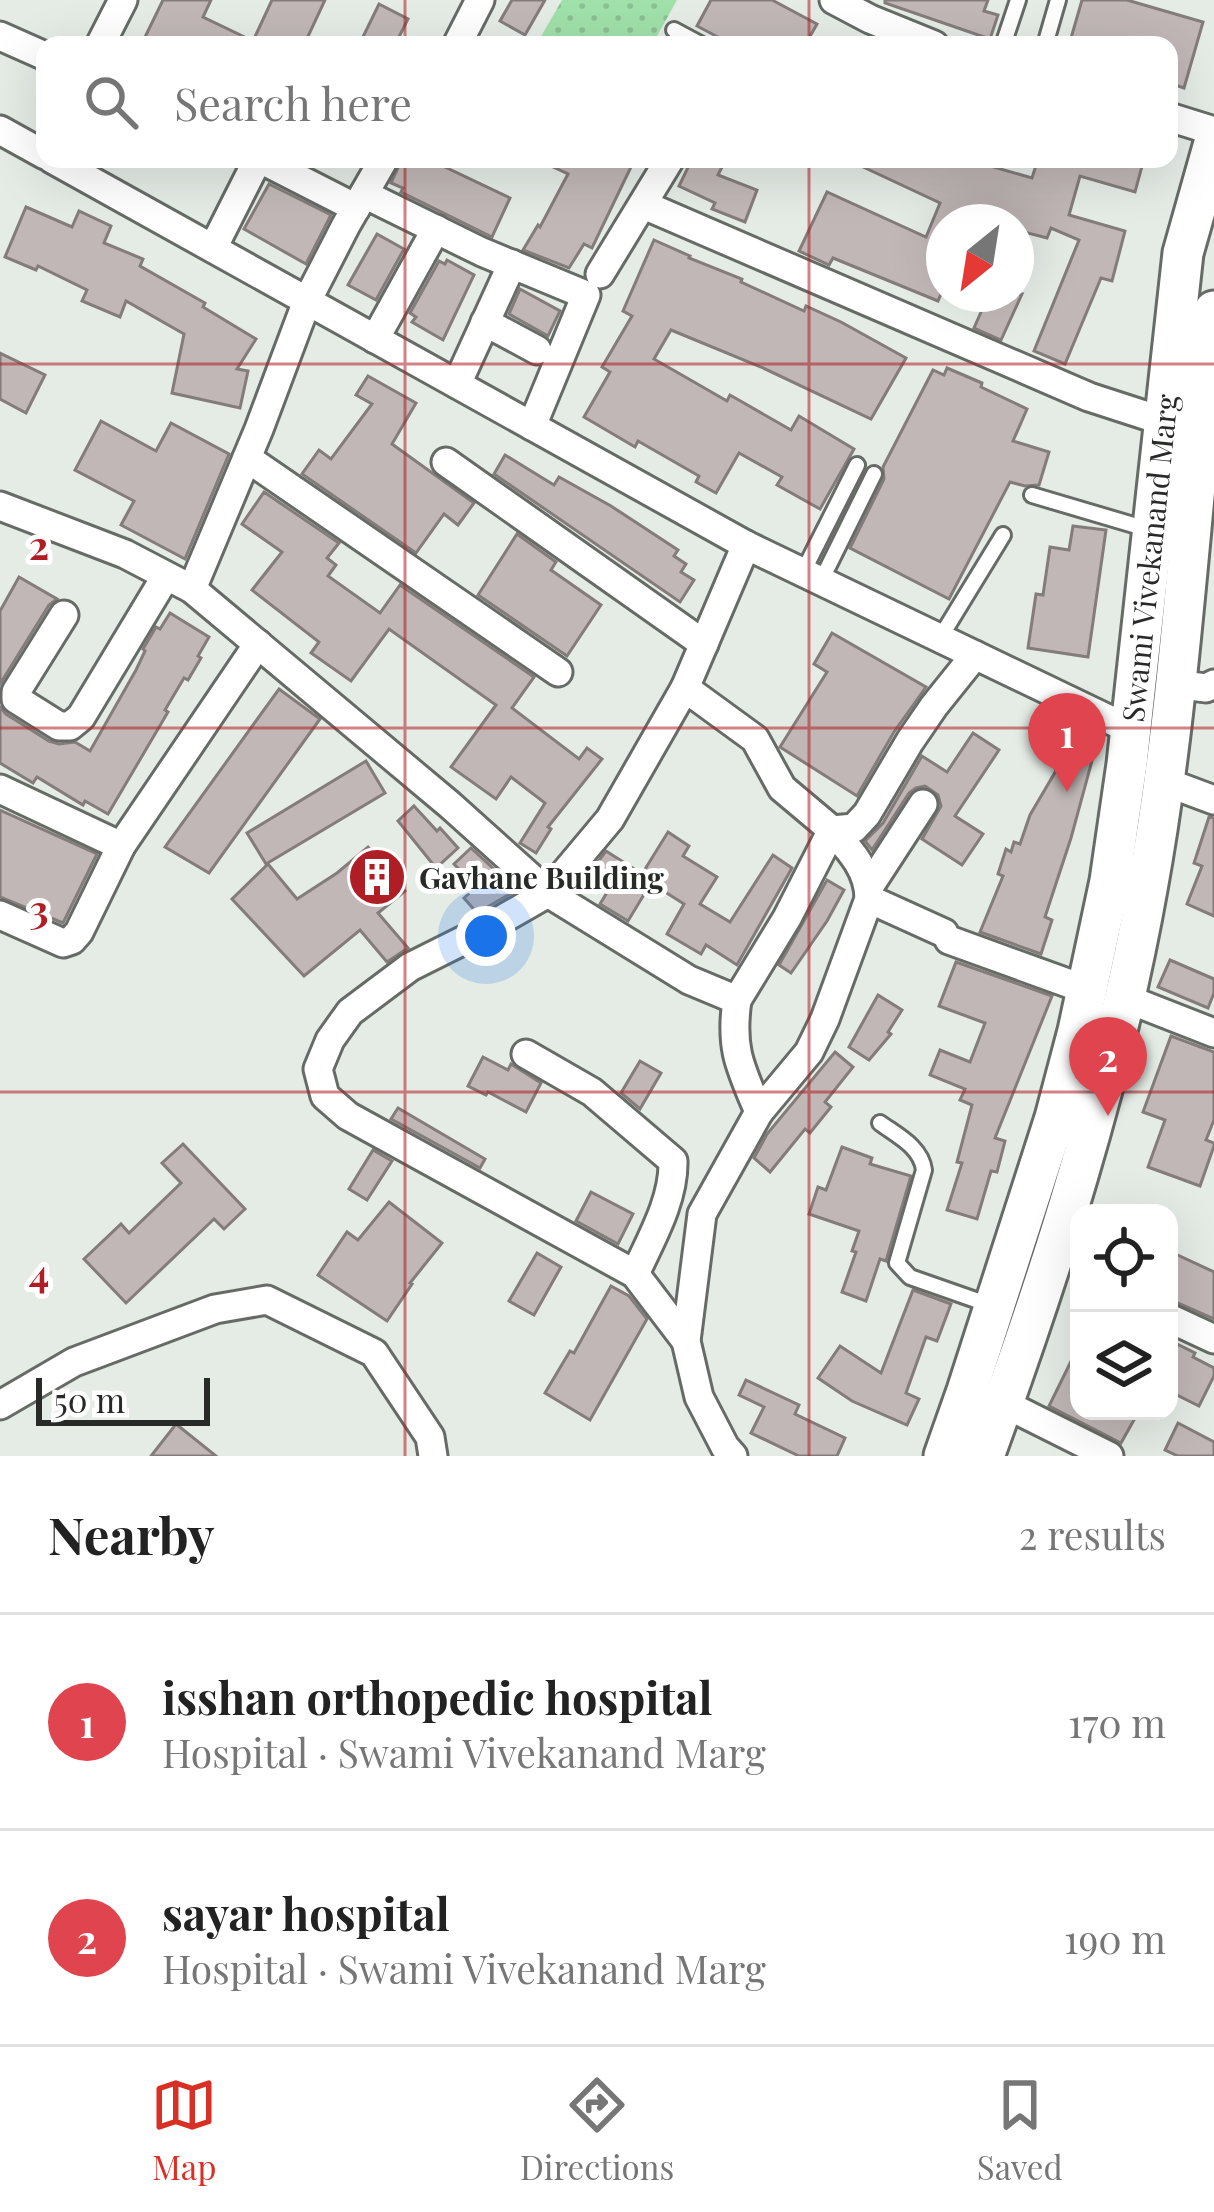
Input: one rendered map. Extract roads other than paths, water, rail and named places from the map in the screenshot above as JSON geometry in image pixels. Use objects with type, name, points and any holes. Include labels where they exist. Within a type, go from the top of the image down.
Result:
[{"type":"main road","name":"Swami Vivekanand Marg","points":[[944,1456],[1055,1118],[1148,888],[1174,684],[1201,556],[1204,482],[1182,423],[1183,253],[1214,142]]},
{"type":"main road","name":"Swami Vivekanand Marg","points":[[984,1456],[1064,1270],[1092,1128],[1106,994],[1110,881],[1152,530],[1214,311]]},
{"type":"street","points":[[105,36],[123,0]]},
{"type":"street","points":[[462,36],[480,0]]},
{"type":"street","points":[[834,0],[883,36]]},
{"type":"street","points":[[0,36],[36,52]]},
{"type":"street","points":[[1178,120],[1214,131]]},
{"type":"street","points":[[0,130],[36,150]]},
{"type":"street","points":[[69,168],[746,545],[1131,730]]},
{"type":"street","points":[[213,248],[254,168]]},
{"type":"street","points":[[281,168],[586,295],[532,426]]},
{"type":"street","points":[[192,590],[307,301],[379,168]]},
{"type":"street","points":[[600,274],[665,168]]},
{"type":"street","points":[[644,205],[1088,398],[1182,423]]},
{"type":"street","points":[[375,339],[436,229]]},
{"type":"street","points":[[457,384],[512,264]]},
{"type":"street","points":[[485,322],[537,350]]},
{"type":"street","points":[[247,458],[558,672]]},
{"type":"street","points":[[446,462],[704,644]]},
{"type":"street","points":[[0,506],[125,554],[192,590],[548,892],[689,980],[737,1000]]},
{"type":"street","points":[[686,1341],[635,1274],[348,1116],[325,1096],[318,1069],[330,1040],[350,1012],[410,967],[548,892],[610,819],[685,688],[746,545]]},
{"type":"street","points":[[64,615],[16,699],[59,726],[70,726],[81,717],[166,576]]},
{"type":"street","points":[[0,915],[62,943],[80,932],[121,846],[258,644]]},
{"type":"street","points":[[832,830],[854,828],[867,814],[922,724],[975,655]]},
{"type":"street","points":[[1174,684],[1206,688],[1214,684]]},
{"type":"street","points":[[685,688],[755,739],[782,788],[856,857],[869,893],[947,936],[1214,1033]]},
{"type":"street","points":[[1163,781],[1214,800]]},
{"type":"street","points":[[0,789],[121,846]]},
{"type":"street","points":[[733,1456],[699,1397],[686,1341],[702,1214],[759,1112],[809,1052],[869,893],[923,804]]},
{"type":"street","points":[[759,1112],[732,1034],[737,1000],[787,918],[832,830]]},
{"type":"street","points":[[526,1054],[592,1092],[673,1161],[663,1211],[635,1274]]},
{"type":"street","points":[[0,1405],[74,1362],[215,1309],[267,1300],[374,1353],[430,1438],[433,1456]]},
{"type":"street","points":[[1178,1322],[1214,1339]]},
{"type":"street","points":[[1003,1403],[1109,1456]]},
{"type":"lane","points":[[1006,36],[1018,0]]},
{"type":"lane","points":[[1048,36],[1058,0]]},
{"type":"lane","points":[[674,30],[685,36]]},
{"type":"lane","points":[[812,577],[857,465]]},
{"type":"lane","points":[[812,577],[874,474]]},
{"type":"lane","points":[[1032,495],[1152,530]]},
{"type":"lane","points":[[940,638],[1003,535]]},
{"type":"lane","points":[[880,1123],[919,1152],[924,1162],[897,1263],[910,1277],[994,1307]]},
{"type":"place","name":"isshan orthopedic hospital","points":[[1067,792]]},
{"type":"place","name":"Gavhane Building","points":[[377,877]]},
{"type":"place","name":"sayar hospital","points":[[1108,1116]]}]
